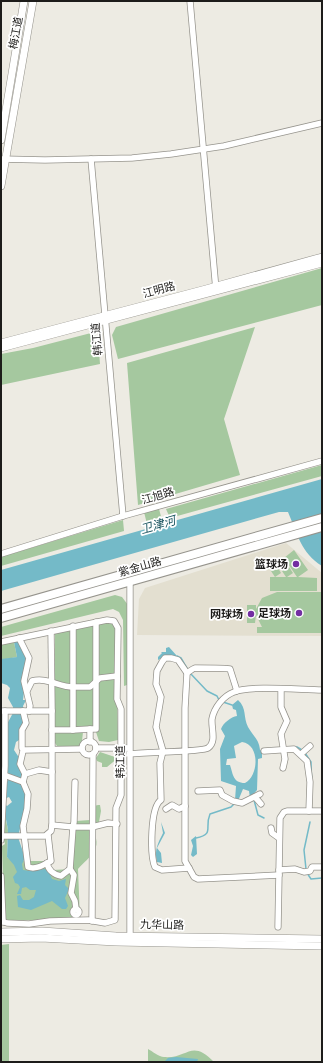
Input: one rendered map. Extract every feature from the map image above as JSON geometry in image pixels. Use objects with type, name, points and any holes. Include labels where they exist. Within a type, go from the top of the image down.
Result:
[{"type":"main road","name":"紫金山路","points":[[1,609],[322,518]]},
{"type":"main road","name":"紫金山路","points":[[1,618],[322,527]]},
{"type":"street","name":"梅江道","points":[[1,140],[24,1]]},
{"type":"street","name":"梅江道","points":[[1,186],[3,159],[33,1]]},
{"type":"street","points":[[190,1],[216,289]]},
{"type":"street","points":[[3,159],[132,158],[204,149],[322,123]]},
{"type":"street","name":"韩江道","points":[[91,159],[122,516]]},
{"type":"street","name":"江明路","points":[[216,289],[322,257]]},
{"type":"street","name":"江明路","points":[[1,348],[216,289],[322,263]]},
{"type":"street","name":"江明路","points":[[1,342],[105,319]]},
{"type":"street","name":"江旭路","points":[[1,554],[122,516],[322,461]]},
{"type":"street","name":"韩江道","points":[[130,582],[130,939]]},
{"type":"street","points":[[1,642],[106,620],[114,621],[117,624],[117,698],[121,709],[120,795],[116,808],[116,918],[115,920],[105,923],[92,921],[76,915],[28,924],[7,924],[2,921],[1,876]]},
{"type":"street","points":[[52,730],[96,729],[96,622]]},
{"type":"street","points":[[73,626],[73,730]]},
{"type":"street","points":[[19,638],[29,658],[24,681],[27,691],[26,722],[22,730],[23,750],[20,764],[25,774],[24,782],[28,800],[23,822],[22,836],[28,867],[32,868],[51,861],[48,835],[52,825],[51,631]]},
{"type":"street","points":[[189,868],[162,870],[154,864],[153,816],[155,806],[161,800],[160,763],[163,751],[156,727],[161,697],[156,684],[158,666],[165,658],[175,658],[189,672],[185,751],[185,860],[194,877],[198,879],[279,873],[295,869],[306,872],[312,867],[322,867]]},
{"type":"street","points":[[189,672],[196,668],[205,669],[226,667],[230,669],[237,691]]},
{"type":"street","points":[[27,691],[32,681],[28,668]]},
{"type":"street","points":[[32,681],[52,681],[73,687],[84,688],[96,682],[100,678],[117,676]]},
{"type":"street","points":[[281,690],[282,707],[287,721],[281,734],[285,762],[282,768]]},
{"type":"street","points":[[90,730],[90,742],[96,748],[120,748],[130,751],[200,751],[211,745],[212,719],[221,701],[237,691],[322,690]]},
{"type":"street","points":[[1,840],[3,836],[2,802],[4,775],[3,711],[52,711]]},
{"type":"street","points":[[82,748],[84,743],[90,742]]},
{"type":"street","points":[[23,750],[82,748]]},
{"type":"street","points":[[82,748],[86,755],[93,754]]},
{"type":"street","points":[[92,921],[93,754],[96,748]]},
{"type":"street","points":[[264,751],[284,748],[294,749],[307,761],[309,766],[309,811]]},
{"type":"street","points":[[301,754],[308,748]]},
{"type":"street","points":[[25,774],[39,770],[52,772]]},
{"type":"street","points":[[4,775],[24,782]]},
{"type":"street","points":[[75,782],[74,822],[72,826],[70,869],[74,874],[71,893],[75,901],[76,915]]},
{"type":"street","points":[[198,791],[220,790],[222,796],[236,802],[255,797],[261,804]]},
{"type":"street","points":[[168,807],[172,805],[179,809],[185,806]]},
{"type":"street","points":[[278,927],[279,838],[281,815],[287,811],[322,811]]},
{"type":"street","points":[[52,825],[92,827],[108,823],[117,824]]},
{"type":"street","points":[[271,828],[272,834],[279,838]]},
{"type":"street","points":[[3,836],[48,835]]},
{"type":"street","points":[[47,863],[47,868],[56,875],[61,876],[70,869]]},
{"type":"street","name":"九华山路","points":[[1,932],[42,931],[130,939],[322,946]]},
{"type":"street","name":"九华山路","points":[[1,939],[322,939]]},
{"type":"shaded area","points":[[286,543],[322,573],[322,636],[137,635],[139,599],[145,588]]},
{"type":"green space","points":[[322,268],[322,305],[118,359],[112,335],[116,327]]},
{"type":"green space","points":[[255,327],[224,419],[240,475],[138,505],[127,363]]},
{"type":"green space","points":[[91,333],[98,337],[100,364],[1,385],[1,354],[33,348]]},
{"type":"green space","points":[[322,465],[322,476],[170,518],[166,509]]},
{"type":"green space","points":[[159,509],[162,520],[147,524],[144,512]]},
{"type":"green space","points":[[123,520],[124,531],[1,566],[1,557]]},
{"type":"green space","points":[[294,550],[308,570],[298,577],[317,578],[317,591],[270,591],[270,577],[286,577],[278,565],[285,561],[293,573],[287,577],[297,577],[284,558]]},
{"type":"green space","points":[[274,561],[281,573],[275,577],[267,565]]},
{"type":"green space","points":[[277,592],[322,592],[322,633],[257,633],[257,627],[262,627],[256,615],[255,623],[247,623],[247,605],[256,605],[256,609],[262,598]]},
{"type":"green space","points":[[115,595],[122,597],[128,605],[127,685],[124,686],[123,620],[119,612],[113,609],[1,636],[1,627]]},
{"type":"green space","points":[[110,621],[116,628],[118,740],[109,742],[99,741],[96,732],[83,732],[80,747],[57,746],[55,743],[55,632]]},
{"type":"green space","points":[[14,642],[17,657],[1,660],[1,645]]},
{"type":"green space","points":[[100,752],[118,758],[107,767],[102,767],[102,763],[97,761],[96,758]]},
{"type":"green space","points":[[100,805],[101,811],[99,822],[94,824],[92,830],[97,842],[96,847],[91,856],[78,869],[80,919],[8,921],[4,918],[4,925],[1,925],[1,849],[4,911],[2,846],[5,844],[2,834],[4,817],[5,816],[8,830],[7,857],[12,861],[48,861],[53,870],[72,869],[76,821],[90,820],[94,806]]},
{"type":"green space","points":[[9,944],[9,1062],[1,1062],[1,945]]},
{"type":"green space","points":[[148,1049],[162,1057],[172,1057],[194,1050],[200,1051],[214,1062],[142,1062],[148,1061]]},
{"type":"water","points":[[322,479],[322,566],[304,549],[288,512],[279,512],[1,591],[1,570]]},
{"type":"water","points":[[17,641],[25,652],[25,658],[28,659],[23,700],[26,700],[23,706],[25,722],[22,738],[16,742],[14,750],[20,759],[27,799],[18,837],[25,858],[22,864],[23,870],[30,871],[45,869],[49,872],[52,879],[59,881],[66,879],[65,885],[69,889],[65,898],[68,906],[66,909],[62,909],[52,901],[31,910],[18,907],[17,896],[20,895],[23,900],[29,900],[34,897],[36,890],[30,890],[26,887],[22,888],[21,894],[17,894],[20,887],[15,883],[13,877],[17,872],[14,865],[7,857],[8,830],[3,803],[7,806],[12,802],[9,797],[4,799],[7,787],[5,786],[9,778],[7,766],[7,724],[13,713],[13,707],[8,698],[10,688],[1,683],[1,659],[17,657],[14,642]]},
{"type":"water","points":[[169,647],[177,656],[164,657],[158,660],[158,657],[162,653],[161,652],[166,652],[166,648]]},
{"type":"water","points":[[238,700],[243,706],[248,727],[257,740],[260,750],[262,751],[262,758],[258,759],[257,790],[250,798],[249,791],[243,789],[238,801],[235,800],[236,786],[221,781],[220,749],[225,736],[221,729],[228,721],[237,716],[236,710],[233,709],[232,705]],"holes":[[[242,742],[248,744],[255,754],[255,767],[250,779],[245,783],[241,783],[234,777],[230,765],[226,765],[227,759],[236,758],[234,746]]]},
{"type":"water","points":[[161,822],[165,833],[157,848],[161,853],[162,863],[157,862],[156,854],[156,850],[158,843],[163,833]]},
{"type":"water","points":[[196,836],[197,854],[193,857],[191,855],[193,846],[191,840]]},
{"type":"water","points":[[176,1057],[198,1059],[197,1062],[164,1062],[168,1058]]},
{"type":"waterway","points":[[177,656],[181,658],[188,670]]},
{"type":"waterway","points":[[190,673],[207,691],[217,696],[219,700]]},
{"type":"waterway","points":[[223,702],[232,705]]},
{"type":"waterway","points":[[289,747],[297,747],[302,750]]},
{"type":"waterway","points":[[305,753],[311,762],[312,792]]},
{"type":"waterway","points":[[254,800],[258,815],[264,818]]},
{"type":"waterway","points":[[196,838],[205,835],[207,832],[210,814],[231,807],[235,803]]},
{"type":"waterway","points":[[306,869],[304,850],[310,822]]},
{"type":"waterway","points":[[307,873],[311,879],[322,878]]},
{"type":"place","name":"篮球场","points":[[296,564]]},
{"type":"place","name":"足球场","points":[[299,613]]},
{"type":"place","name":"网球场","points":[[251,614]]},
{"type":"water label","name":"卫津河","points":[[158,525]]}]
